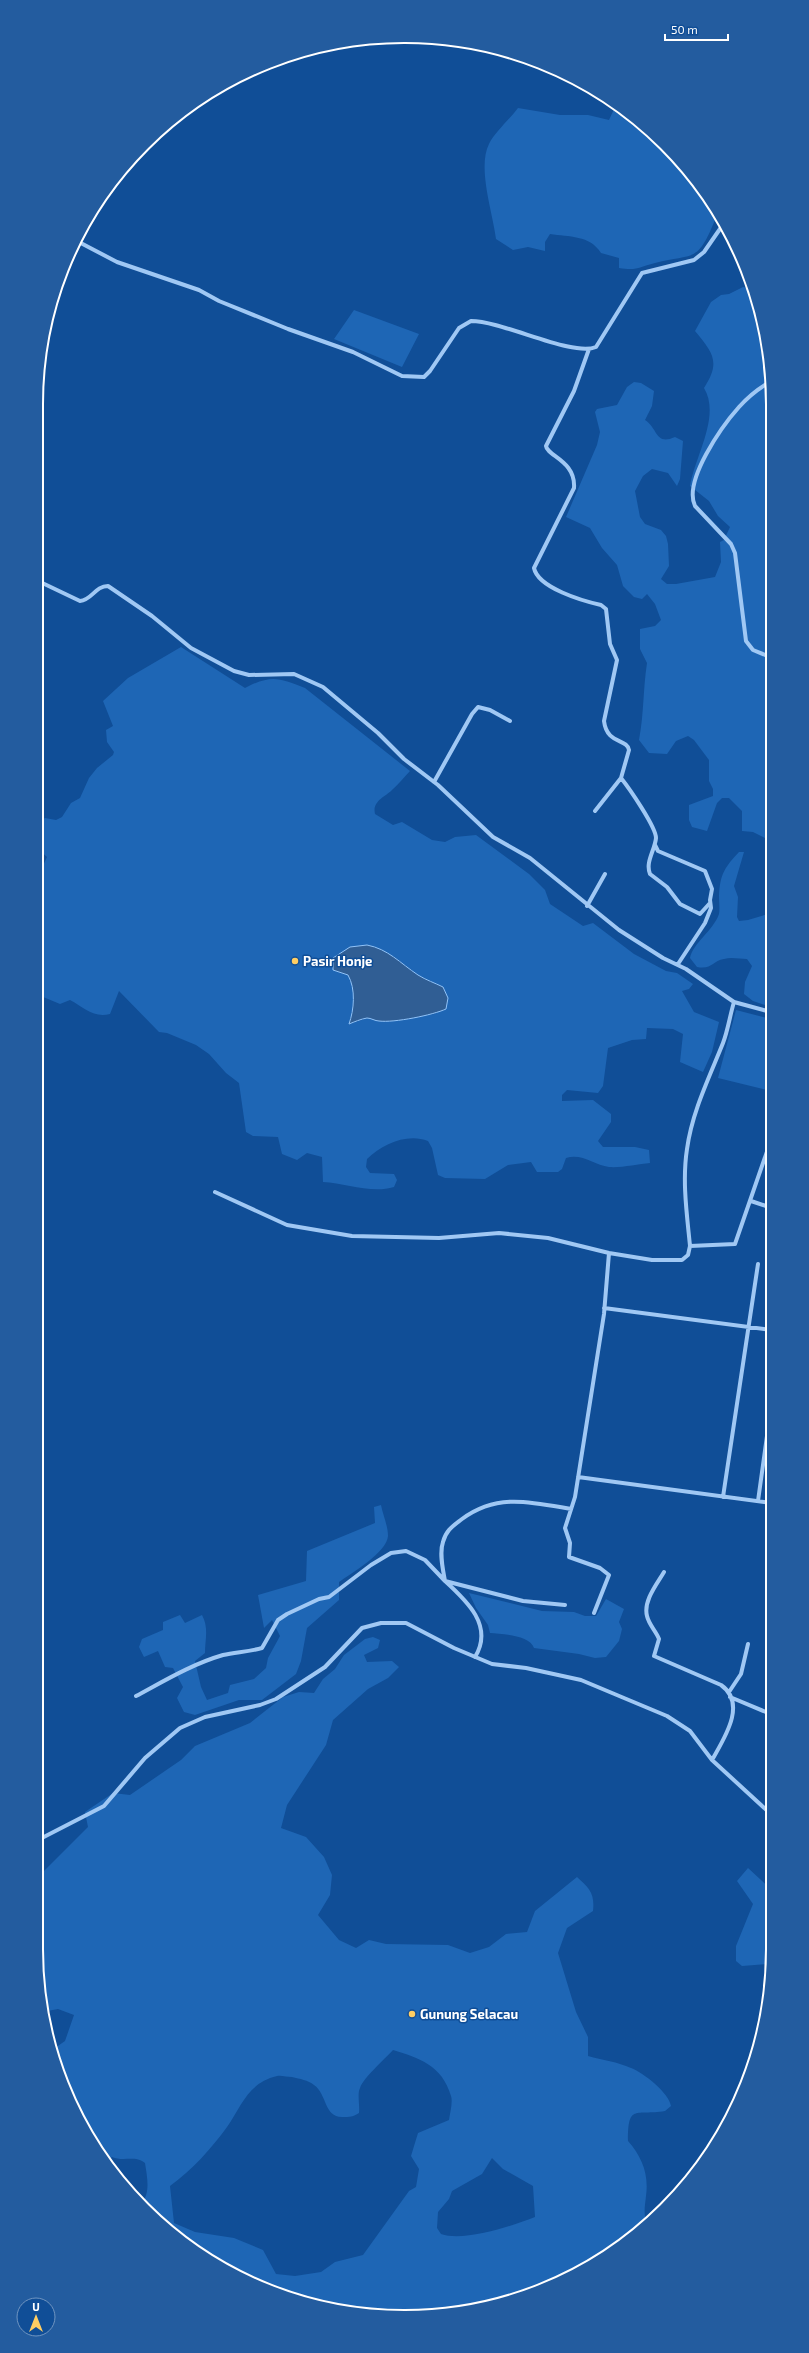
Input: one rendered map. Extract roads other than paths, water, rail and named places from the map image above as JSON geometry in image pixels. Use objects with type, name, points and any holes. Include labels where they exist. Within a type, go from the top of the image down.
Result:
[{"type":"street","points":[[81,243],[117,262],[198,290],[219,301],[288,329],[353,352],[402,376],[424,376],[430,371],[459,328],[471,322],[479,322],[556,343],[588,349],[599,345],[642,273],[694,260],[704,252],[720,228]]},
{"type":"street","points":[[588,349],[574,391],[546,446],[548,451],[567,464],[574,481],[574,488],[534,568],[536,575],[563,593],[601,605],[606,609],[610,644],[617,660],[604,721],[610,737],[629,746],[621,778],[595,811]]},
{"type":"street","points":[[765,386],[739,407],[710,447],[693,485],[692,499],[695,506],[732,544],[735,553],[746,641],[753,650],[766,655]]},
{"type":"street","points":[[43,584],[80,601],[87,598],[97,588],[108,586],[152,616],[190,648],[234,671],[249,675],[294,674],[304,677],[323,687],[378,733],[404,759],[434,782],[493,837],[530,858],[587,906],[619,930],[663,958],[678,964],[734,1002],[766,1011]]},
{"type":"street","points":[[434,782],[472,714],[478,707],[490,710],[510,721]]},
{"type":"street","points":[[621,778],[654,828],[655,845],[658,851],[706,872],[712,889],[710,903],[711,908],[705,923],[678,964]]},
{"type":"street","points":[[655,845],[649,861],[650,874],[667,887],[686,908],[700,914],[710,903]]},
{"type":"street","points":[[587,906],[605,874]]},
{"type":"street","points":[[216,1192],[287,1225],[352,1236],[439,1238],[499,1234],[548,1238],[609,1253],[652,1260],[682,1260],[688,1255],[690,1246],[685,1176],[686,1150],[693,1121],[708,1075],[723,1042],[734,1002]]},
{"type":"street","points":[[690,1246],[735,1244],[745,1211],[751,1201],[766,1155]]},
{"type":"street","points":[[751,1201],[766,1206]]},
{"type":"street","points":[[594,1612],[609,1576],[600,1568],[568,1555],[570,1543],[565,1528],[575,1497],[604,1308],[609,1253]]},
{"type":"street","points":[[724,1497],[758,1264]]},
{"type":"street","points":[[604,1308],[766,1329]]},
{"type":"street","points":[[758,1501],[766,1443]]},
{"type":"street","points":[[578,1477],[766,1502]]},
{"type":"street","points":[[445,1581],[442,1544],[447,1530],[487,1504],[501,1502],[535,1503],[571,1509]]},
{"type":"street","points":[[136,1696],[194,1666],[225,1655],[246,1653],[262,1648],[278,1620],[303,1606],[329,1597],[371,1565],[391,1553],[406,1551],[416,1554],[432,1566],[445,1581],[466,1600],[478,1619],[482,1635],[481,1647],[475,1657]]},
{"type":"street","points":[[664,1572],[650,1596],[647,1610],[647,1616],[659,1639],[654,1656],[721,1685],[728,1692],[730,1697],[733,1719],[712,1760]]},
{"type":"street","points":[[445,1581],[523,1601],[565,1605]]},
{"type":"street","points":[[43,1837],[104,1806],[145,1758],[180,1728],[205,1717],[260,1705],[276,1699],[325,1667],[362,1628],[381,1623],[406,1624],[492,1664],[526,1668],[580,1680],[667,1716],[690,1731],[712,1760],[766,1810]]},
{"type":"street","points":[[728,1692],[741,1674],[748,1644]]},
{"type":"street","points":[[730,1697],[766,1712]]},
{"type":"place","name":"Pasir Honje","points":[[295,961]]},
{"type":"place","name":"Gunung Selacau","points":[[412,2014]]}]
